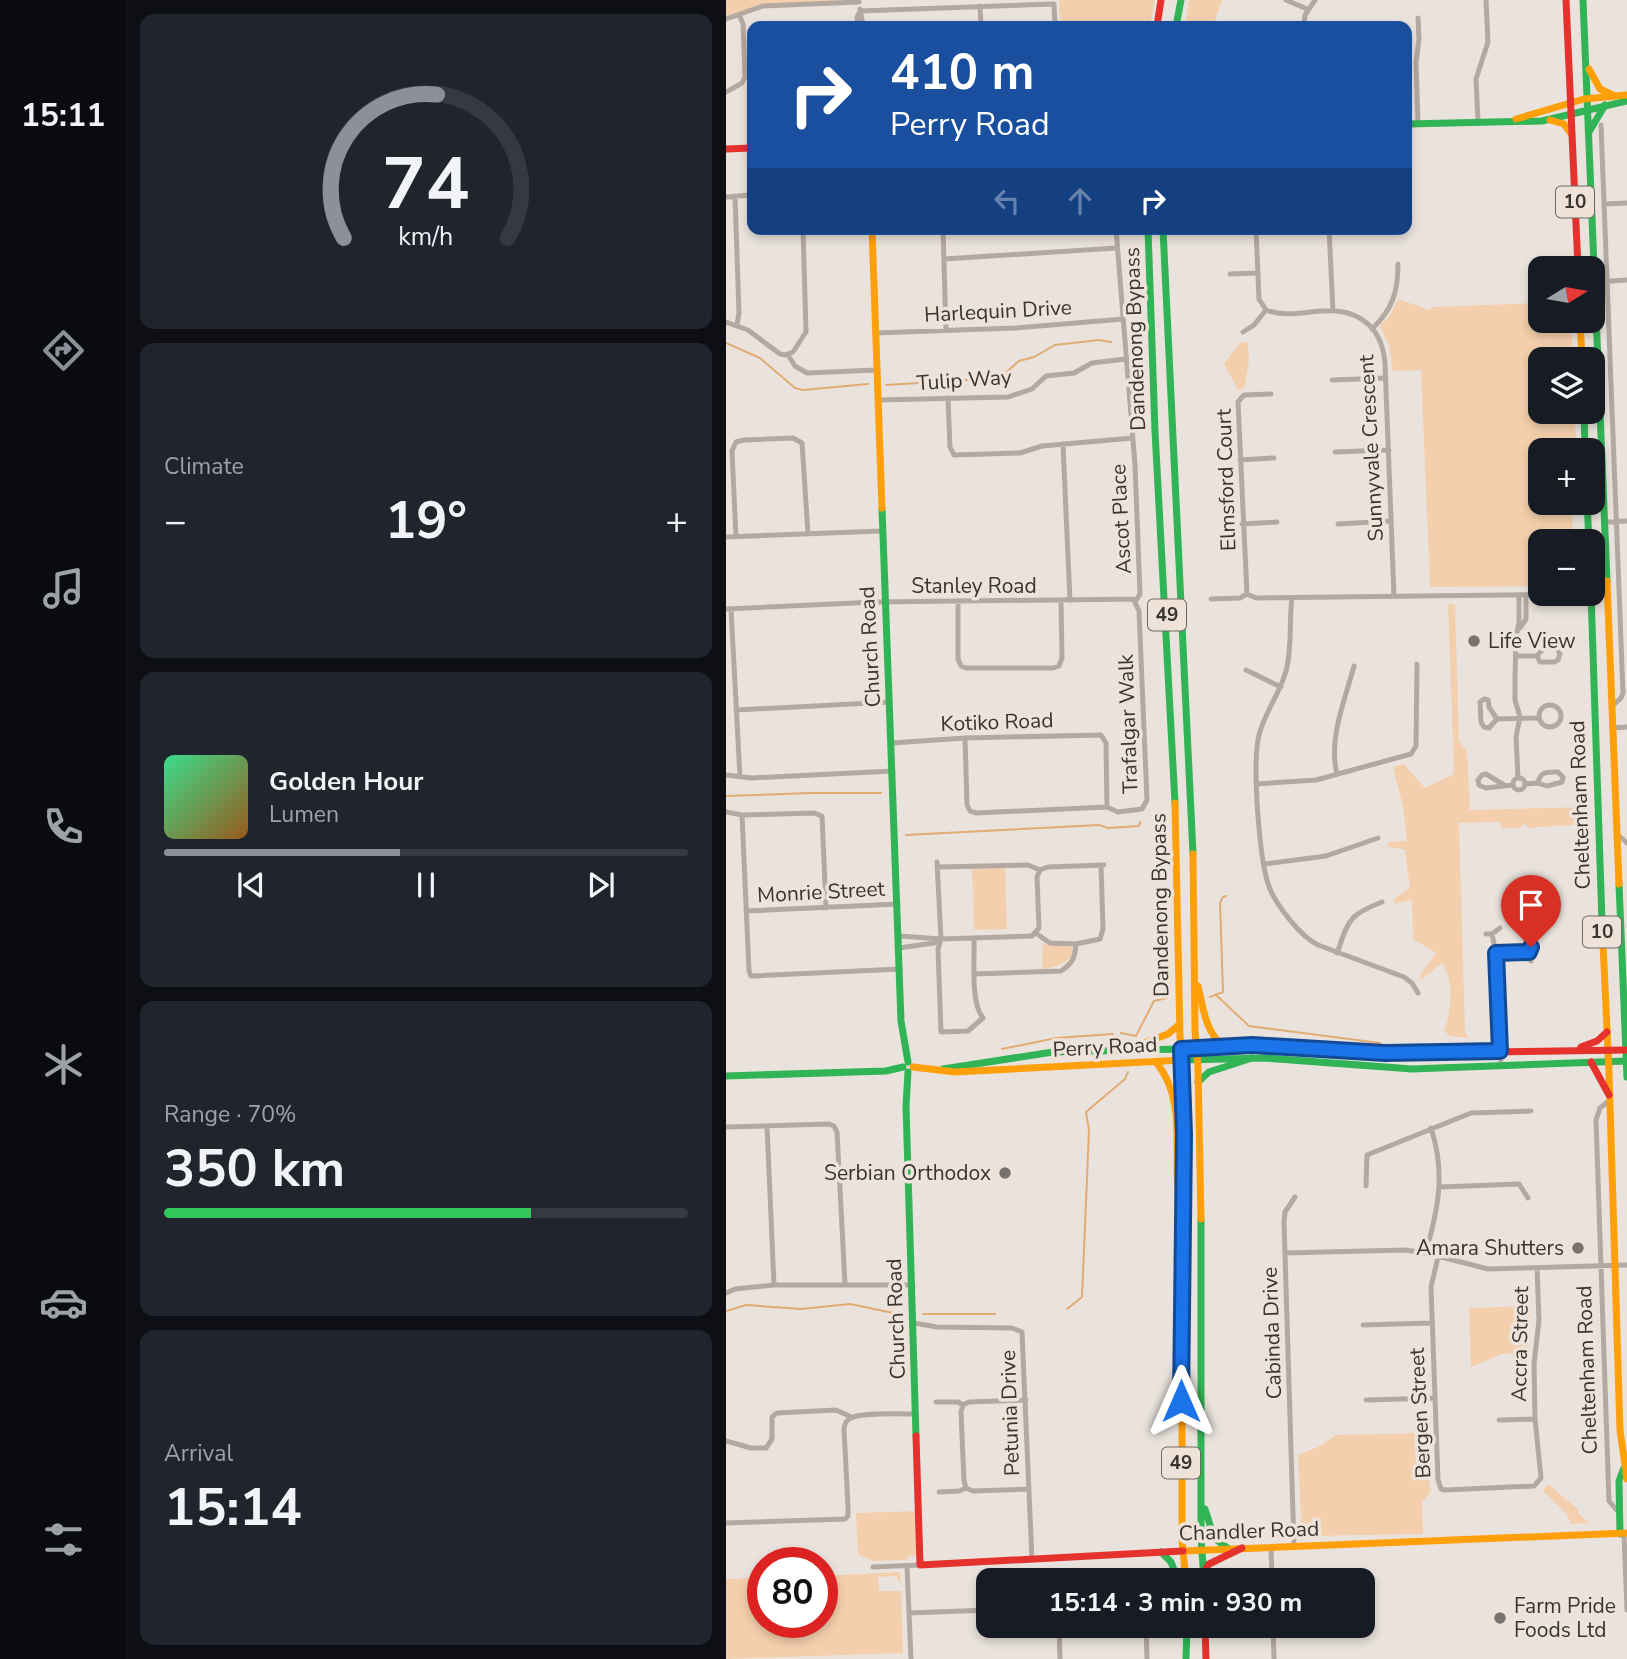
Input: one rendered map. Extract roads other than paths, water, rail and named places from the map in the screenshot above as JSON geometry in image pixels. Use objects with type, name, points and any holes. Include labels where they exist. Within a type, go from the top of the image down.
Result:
[{"type":"main road","points":[[1158,21],[1161,0]]},
{"type":"main road","points":[[1177,21],[1181,0]]},
{"type":"main road","name":"10","points":[[1566,0],[1578,256]]},
{"type":"main road","name":"Cheltenham Road","points":[[1583,0],[1594,256]]},
{"type":"main road","points":[[1586,63],[1594,82],[1600,89],[1613,95]]},
{"type":"main road","points":[[1512,120],[1588,98],[1627,95]]},
{"type":"main road","points":[[1412,124],[1512,120],[1534,122],[1627,102]]},
{"type":"main road","points":[[1589,132],[1605,105]]},
{"type":"main road","points":[[1550,120],[1564,124],[1573,138]]},
{"type":"main road","points":[[726,149],[747,148]]},
{"type":"main road","name":"Church Road","points":[[872,235],[901,1021],[908,1067],[906,1103],[920,1565]]},
{"type":"main road","name":"Dandenong Bypass","points":[[1148,235],[1151,338],[1175,775],[1183,1060],[1181,1480],[1185,1568]]},
{"type":"main road","name":"Dandenong Bypass","points":[[1164,235],[1193,834],[1204,1568]]},
{"type":"main road","name":"Cheltenham Road","points":[[1597,333],[1627,1077]]},
{"type":"main road","points":[[1588,515],[1588,529]]},
{"type":"main road","points":[[1588,523],[1604,522]]},
{"type":"main road","name":"Cheltenham Road","points":[[1591,606],[1620,1430],[1627,1479]]},
{"type":"main road","points":[[1598,814],[1616,813]]},
{"type":"main road","points":[[1195,978],[1211,1031],[1223,1046]]},
{"type":"main road","points":[[1123,1051],[1168,1034],[1180,1024]]},
{"type":"main road","points":[[1564,1050],[1590,1044],[1607,1032]]},
{"type":"main road","name":"Perry Road","points":[[939,1070],[1053,1052],[1223,1046],[1270,1045],[1385,1053],[1626,1050]]},
{"type":"main road","points":[[1198,1082],[1209,1072],[1252,1058]]},
{"type":"main road","name":"Perry Road","points":[[726,1076],[886,1071],[908,1067],[966,1072],[1252,1058],[1314,1061],[1385,1069],[1626,1061]]},
{"type":"main road","points":[[1156,1062],[1164,1069],[1174,1094],[1177,1182],[1182,1215]]},
{"type":"main road","points":[[1591,1062],[1610,1099]]},
{"type":"main road","points":[[1624,1468],[1619,1481],[1620,1514],[1624,1533]]},
{"type":"main road","points":[[1202,1497],[1214,1538],[1229,1549]]},
{"type":"main road","name":"Chandler Road","points":[[920,1565],[1203,1549],[1624,1533]]},
{"type":"main road","points":[[1207,1568],[1209,1564],[1242,1548]]},
{"type":"main road","points":[[1161,1552],[1173,1568]]},
{"type":"main road","points":[[1186,1659],[1187,1638]]},
{"type":"main road","points":[[1206,1638],[1207,1659]]},
{"type":"street","points":[[904,0],[904,10]]},
{"type":"street","points":[[1286,0],[1307,9]]},
{"type":"street","points":[[1305,21],[1307,9],[1315,0]]},
{"type":"street","points":[[726,19],[763,6],[859,1],[863,21]]},
{"type":"street","points":[[1478,122],[1476,81],[1488,41],[1486,1]]},
{"type":"street","points":[[860,11],[1054,4],[1055,21]]},
{"type":"street","points":[[980,6],[981,21]]},
{"type":"street","points":[[857,21],[860,11]]},
{"type":"street","points":[[726,92],[742,83],[745,77],[743,24],[739,14]]},
{"type":"street","points":[[1418,18],[1419,39],[1413,57],[1418,124]]},
{"type":"street","name":"Cheltenham Road","points":[[1601,125],[1623,694],[1611,707]]},
{"type":"street","points":[[726,197],[747,195]]},
{"type":"street","points":[[735,196],[739,313],[737,325]]},
{"type":"street","points":[[1604,204],[1627,203]]},
{"type":"street","points":[[788,355],[806,332],[803,235]]},
{"type":"street","points":[[943,235],[946,330]]},
{"type":"street","name":"Ascot Place","points":[[1116,235],[1133,439],[1136,599]]},
{"type":"street","points":[[1243,332],[1254,325],[1266,310],[1259,299],[1256,235]]},
{"type":"street","points":[[1329,235],[1333,311]]},
{"type":"street","points":[[944,259],[1117,248]]},
{"type":"street","points":[[1372,329],[1388,313],[1396,296],[1398,264]]},
{"type":"street","points":[[1230,274],[1257,273]]},
{"type":"street","points":[[1607,281],[1627,280]]},
{"type":"street","name":"Sunnyvale Crescent","points":[[1266,310],[1278,313],[1333,311],[1351,314],[1372,329],[1383,348],[1394,596]]},
{"type":"street","name":"Harlequin Drive","points":[[875,333],[1123,319]]},
{"type":"street","points":[[726,322],[748,330],[780,354],[788,355]]},
{"type":"street","points":[[788,355],[795,366],[807,373],[876,370]]},
{"type":"street","name":"Tulip Way","points":[[878,400],[1012,396],[1032,389],[1046,376],[1074,373],[1092,363],[1126,359]]},
{"type":"street","points":[[1332,380],[1386,378]]},
{"type":"street","name":"Elmsford Court","points":[[1247,594],[1242,524],[1239,399],[1244,396],[1271,394]]},
{"type":"street","points":[[948,398],[950,447],[954,455],[1020,453],[1037,447],[1133,439]]},
{"type":"street","points":[[736,537],[732,452],[736,442],[744,440],[793,438],[802,443],[808,534]]},
{"type":"street","points":[[1063,444],[1070,601]]},
{"type":"street","points":[[1335,452],[1389,450]]},
{"type":"street","points":[[1240,460],[1274,458]]},
{"type":"street","points":[[1338,524],[1391,521]]},
{"type":"street","points":[[1604,522],[1627,521]]},
{"type":"street","points":[[1242,524],[1277,522]]},
{"type":"street","points":[[726,537],[882,531]]},
{"type":"street","points":[[1211,598],[1240,598],[1247,594],[1256,598],[1526,595],[1527,618],[1518,631]]},
{"type":"street","points":[[1518,778],[1516,737],[1520,718],[1515,700],[1519,595]]},
{"type":"street","points":[[1289,598],[1289,654],[1281,687],[1265,717],[1256,755],[1256,784],[1264,864],[1272,894],[1312,943],[1404,977],[1418,993]]},
{"type":"street","name":"Stanley Road","points":[[729,609],[885,602],[1136,599]]},
{"type":"street","name":"Trafalgar Walk","points":[[1107,807],[1116,812],[1137,811],[1147,803],[1139,611],[1136,599]]},
{"type":"street","points":[[958,602],[958,659],[961,666],[966,668],[1059,666],[1062,658],[1061,601]]},
{"type":"street","points":[[729,609],[739,777]]},
{"type":"street","points":[[1516,656],[1537,656]]},
{"type":"street","points":[[1256,784],[1307,781],[1403,757],[1414,751],[1417,664]]},
{"type":"street","points":[[1337,774],[1334,746],[1354,666]]},
{"type":"street","points":[[1246,670],[1281,687]]},
{"type":"street","points":[[1487,700],[1497,719],[1492,727],[1486,728],[1481,723],[1480,702],[1487,700]]},
{"type":"street","points":[[736,710],[890,702]]},
{"type":"street","points":[[1544,707],[1557,707],[1561,711],[1561,721],[1557,725],[1542,725],[1537,718],[1544,707]]},
{"type":"street","points":[[1481,711],[1490,708]]},
{"type":"street","points":[[1497,719],[1537,718]]},
{"type":"street","points":[[1612,728],[1627,727]]},
{"type":"street","name":"Kotiko Road","points":[[892,743],[965,738],[1103,736],[1106,743],[1107,807]]},
{"type":"street","points":[[965,738],[970,811],[976,813],[1107,807]]},
{"type":"street","points":[[726,775],[739,777],[893,771]]},
{"type":"street","points":[[1518,778],[1523,779],[1525,784]]},
{"type":"street","points":[[1513,785],[1518,778]]},
{"type":"street","points":[[1504,785],[1513,785],[1519,790],[1525,784],[1538,783]]},
{"type":"street","points":[[726,812],[742,815],[814,813],[822,816],[826,908]]},
{"type":"street","points":[[742,815],[751,976],[900,969]]},
{"type":"street","name":"Cheltenham Road","points":[[1617,834],[1627,844]]},
{"type":"street","points":[[1264,864],[1326,856],[1378,838]]},
{"type":"street","points":[[974,939],[976,1002],[983,1018],[968,1031],[941,1032],[938,949],[941,939],[937,864],[1028,865],[1040,870],[1048,867],[1102,865],[1103,935],[1098,940],[1076,944],[1048,942],[1037,934]]},
{"type":"street","points":[[1037,934],[1037,877],[1040,870]]},
{"type":"street","points":[[1337,953],[1353,916],[1382,902]]},
{"type":"street","name":"Monrie Street","points":[[746,911],[898,904]]},
{"type":"street","points":[[1500,928],[1489,934],[1496,953],[1501,1066]]},
{"type":"street","points":[[899,936],[906,939],[974,939],[1029,937],[1037,934]]},
{"type":"street","points":[[899,948],[934,943],[941,939]]},
{"type":"street","points":[[974,974],[1061,971],[1072,964],[1076,955],[1076,944]]},
{"type":"street","points":[[1496,953],[1530,950],[1531,961]]},
{"type":"street","name":"Cheltenham Road","points":[[1610,1099],[1596,1116],[1609,1501],[1620,1514]]},
{"type":"street","points":[[1366,1186],[1367,1155],[1471,1114],[1531,1111]]},
{"type":"street","points":[[767,1126],[774,1285]]},
{"type":"street","points":[[726,1127],[834,1126],[837,1132],[845,1284]]},
{"type":"street","points":[[1426,1253],[1440,1186],[1438,1153],[1431,1128]]},
{"type":"street","points":[[1440,1186],[1519,1184],[1528,1198]]},
{"type":"street","points":[[1285,1253],[1284,1217],[1295,1196]]},
{"type":"street","name":"Cabinda Drive","points":[[1294,1547],[1285,1253],[1384,1250],[1426,1253],[1488,1269],[1627,1265]]},
{"type":"street","name":"Bergen Street","points":[[1438,1257],[1431,1287],[1438,1485],[1445,1490],[1534,1486],[1541,1478],[1535,1419]]},
{"type":"street","name":"Accra Street","points":[[1535,1419],[1534,1364],[1539,1320],[1537,1268]]},
{"type":"street","points":[[726,1293],[735,1289],[774,1285],[913,1284]]},
{"type":"street","name":"Petunia Drive","points":[[914,1323],[937,1327],[1019,1329],[1023,1336],[1032,1560]]},
{"type":"street","points":[[1363,1325],[1432,1323]]},
{"type":"street","points":[[1366,1401],[1435,1398]]},
{"type":"street","points":[[966,1488],[961,1412],[963,1405],[969,1402],[1026,1400]]},
{"type":"street","points":[[936,1402],[958,1402],[963,1405]]},
{"type":"street","points":[[726,1441],[751,1448],[766,1448],[772,1440],[772,1417],[777,1413],[836,1410],[851,1417],[916,1414]]},
{"type":"street","points":[[726,1523],[845,1519],[848,1516],[848,1506],[844,1429],[851,1417]]},
{"type":"street","points":[[1499,1420],[1535,1419]]},
{"type":"street","points":[[939,1492],[966,1488],[973,1491],[1029,1489]]},
{"type":"street","points":[[1624,1533],[1627,1609]]},
{"type":"street","points":[[1271,1548],[1272,1568]]},
{"type":"street","name":"Chandler Road","points":[[873,1567],[920,1565]]},
{"type":"street","points":[[907,1566],[910,1659]]},
{"type":"street","points":[[909,1613],[976,1610]]},
{"type":"street","points":[[1059,1638],[1060,1659]]},
{"type":"street","points":[[1146,1638],[1147,1659]]},
{"type":"street","points":[[1273,1638],[1274,1659]]},
{"type":"waterway","points":[[886,385],[1002,376],[1019,361],[1034,357],[1055,345],[1099,340],[1111,342]]},
{"type":"waterway","points":[[726,343],[760,358],[795,388],[803,390],[868,384]]},
{"type":"waterway","points":[[1134,360],[1140,360]]},
{"type":"waterway","points":[[726,796],[881,793]]},
{"type":"waterway","points":[[906,835],[1099,825],[1108,828],[1139,826],[1140,822]]},
{"type":"waterway","points":[[1210,997],[1223,992],[1220,903],[1226,896]]},
{"type":"waterway","points":[[1216,995],[1249,1026],[1380,1043]]},
{"type":"waterway","points":[[1121,1033],[1136,1036],[1154,1001],[1167,998]]},
{"type":"waterway","points":[[1002,1049],[1056,1038],[1113,1034]]},
{"type":"waterway","points":[[1067,1309],[1082,1297],[1089,1130],[1086,1112],[1125,1079],[1128,1072]]},
{"type":"waterway","points":[[726,1311],[746,1305],[801,1309],[850,1304],[903,1315]]},
{"type":"waterway","points":[[923,1314],[995,1314]]},
{"type":"place","name":"Life View","points":[[1474,641]]},
{"type":"place","name":"Serbian Orthodox","points":[[1005,1173]]},
{"type":"place","name":"Amara Shutters","points":[[1578,1248]]},
{"type":"place","name":"Farm Pride Foods Ltd","points":[[1500,1618]]}]
